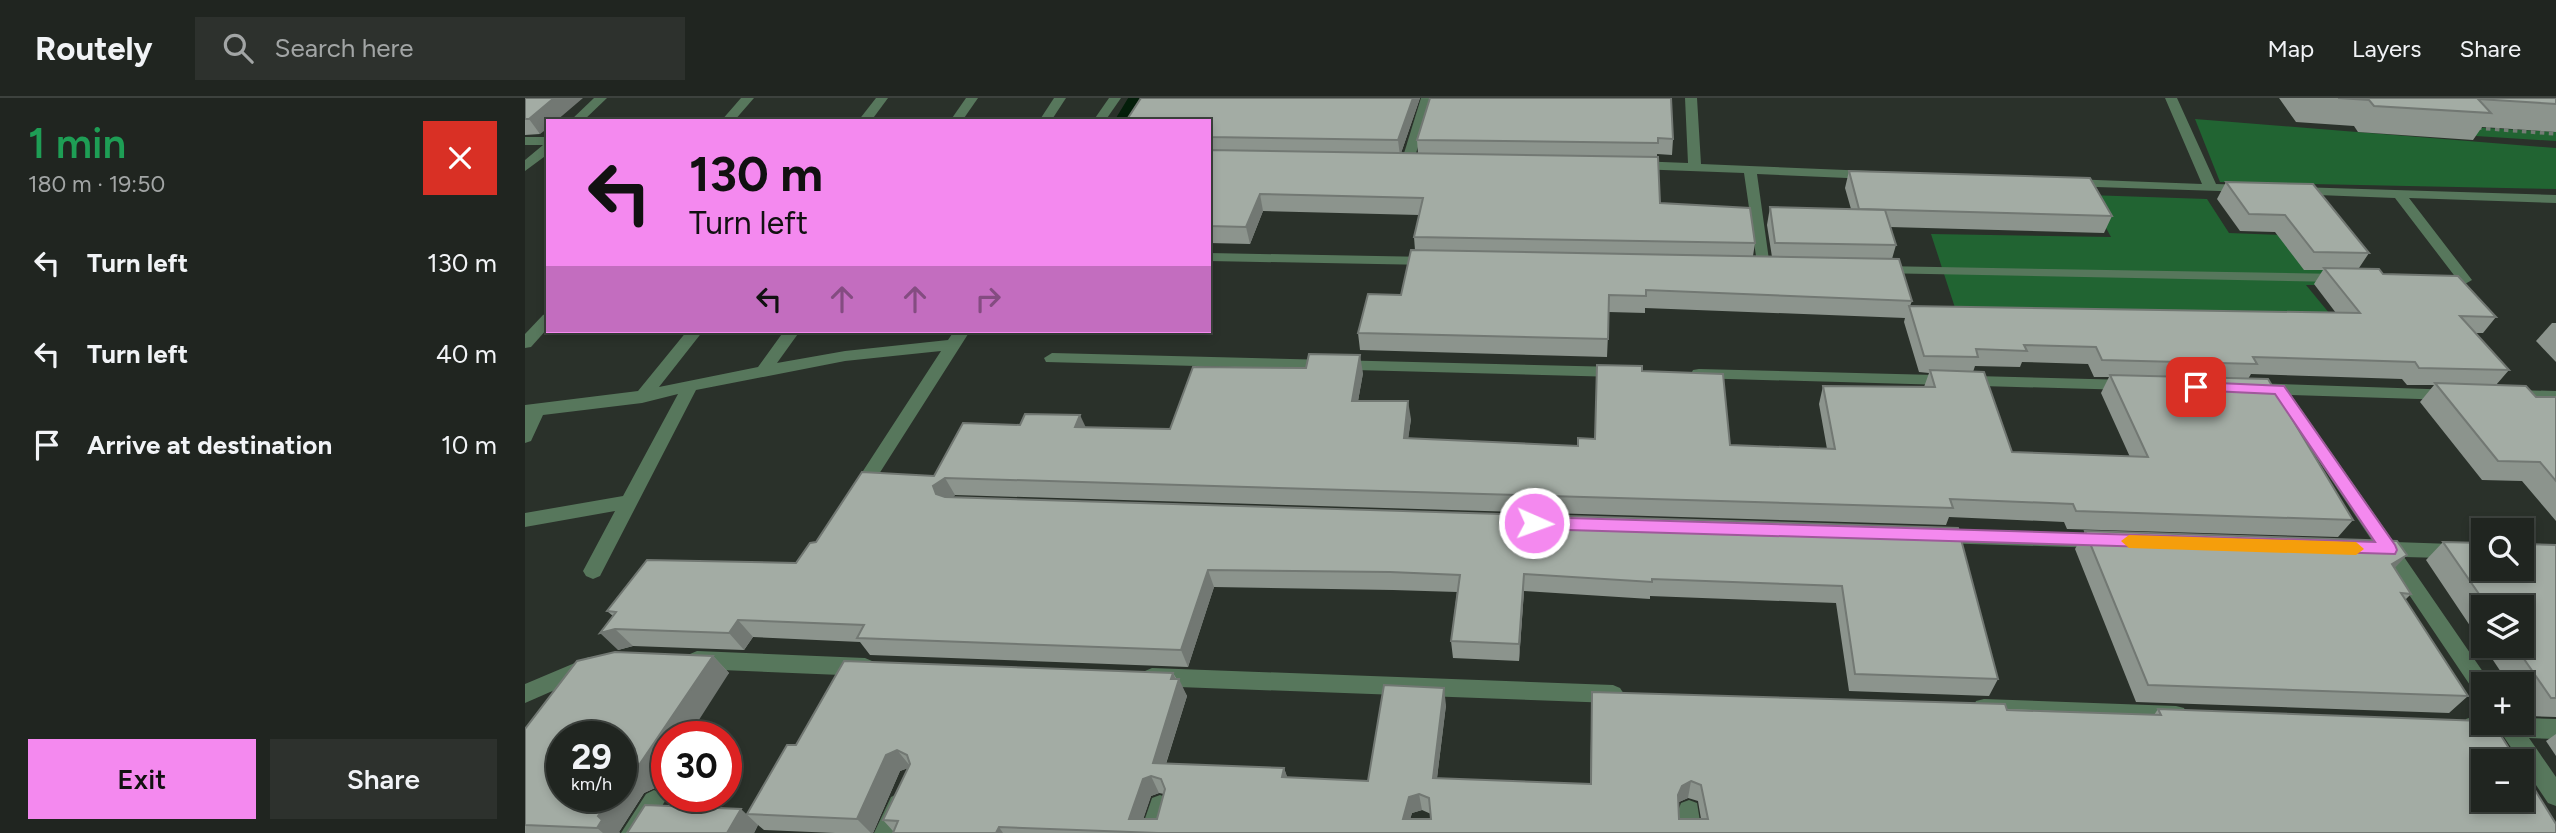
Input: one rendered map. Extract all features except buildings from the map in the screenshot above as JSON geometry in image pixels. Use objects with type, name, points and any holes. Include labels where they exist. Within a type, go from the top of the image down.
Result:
[{"type":"street","points":[[578,119],[601,98]]},
{"type":"street","points":[[729,119],[748,98]]},
{"type":"street","points":[[866,119],[882,98]]},
{"type":"street","points":[[956,119],[972,98]]},
{"type":"street","points":[[1046,119],[1060,98]]},
{"type":"street","points":[[1100,119],[1115,98]]},
{"type":"street","points":[[1407,163],[1427,98]]},
{"type":"street","points":[[1691,98],[1695,166]]},
{"type":"street","points":[[2171,98],[2211,188]]},
{"type":"street","points":[[525,141],[546,141]]},
{"type":"street","points":[[525,167],[546,149]]},
{"type":"street","points":[[1626,165],[1890,176]]},
{"type":"street","points":[[1750,170],[1763,267]]},
{"type":"street","points":[[2057,182],[2556,199]]},
{"type":"street","points":[[2398,193],[2465,280],[2451,280]]},
{"type":"street","points":[[1211,257],[1444,262]]},
{"type":"street","points":[[1860,269],[2355,278]]},
{"type":"street","points":[[525,343],[546,320]]},
{"type":"street","points":[[642,397],[693,333]]},
{"type":"street","points":[[762,373],[791,333]]},
{"type":"street","points":[[901,346],[911,333]]},
{"type":"street","points":[[525,437],[531,411],[642,397],[901,346],[957,338]]},
{"type":"street","points":[[849,507],[957,338]]},
{"type":"street","points":[[1052,358],[1637,373]]},
{"type":"street","points":[[1679,374],[2140,386]]},
{"type":"street","points":[[593,571],[689,388]]},
{"type":"street","points":[[2237,388],[2473,395]]},
{"type":"street","points":[[2279,389],[2472,672]]},
{"type":"street","points":[[2501,395],[2556,397]]},
{"type":"street","points":[[525,520],[629,502]]},
{"type":"street","points":[[1915,535],[2124,541]]},
{"type":"street","points":[[2361,549],[2471,552]]},
{"type":"street","points":[[675,660],[884,667]]},
{"type":"street","points":[[525,694],[556,678],[612,662]]},
{"type":"street","points":[[1134,677],[1634,695]]},
{"type":"street","points":[[1968,707],[2190,715]]},
{"type":"street","points":[[2454,725],[2471,725]]},
{"type":"street","points":[[2534,727],[2556,729]]},
{"type":"street","points":[[2515,735],[2556,796]]},
{"type":"street","points":[[886,833],[910,779]]},
{"type":"street","points":[[633,833],[651,806]]},
{"type":"street","points":[[1152,833],[1160,806]]},
{"type":"path","points":[[2471,121],[2478,129],[2556,134]]},
{"type":"green space","points":[[2195,119],[2556,148],[2556,189],[2220,182]]},
{"type":"green space","points":[[2468,127],[2556,132],[2556,141],[2476,136]]},
{"type":"green space","points":[[2088,195],[2207,199],[2229,233],[2334,237],[2367,285],[2306,285],[2339,325],[1959,320],[1931,234],[2111,237]]},
{"type":"waterway","points":[[1121,119],[1134,98]]},
{"type":"slow traffic","points":[[2129,541],[2356,549]]},
{"type":"route","points":[[1534,523],[2389,550],[2279,389],[2196,387]]}]
